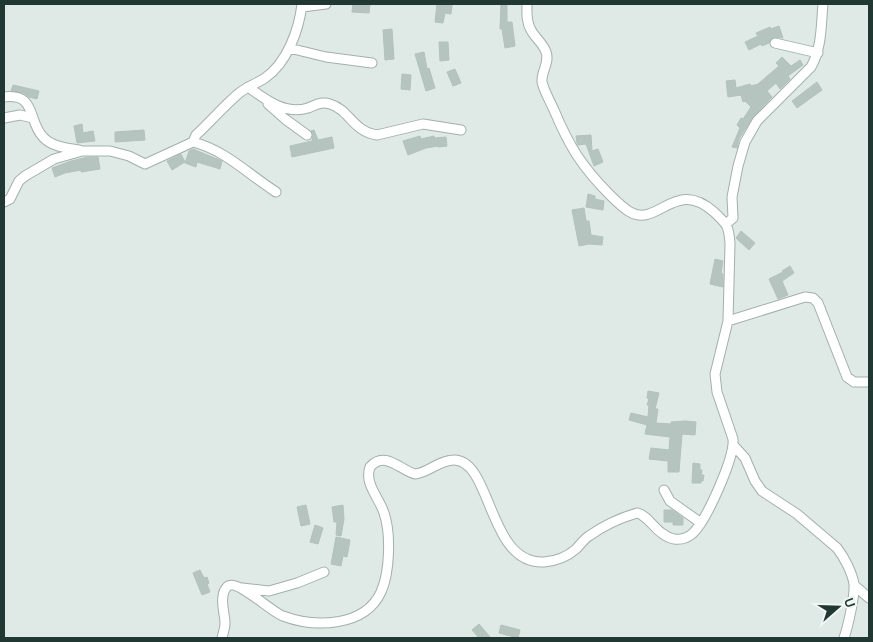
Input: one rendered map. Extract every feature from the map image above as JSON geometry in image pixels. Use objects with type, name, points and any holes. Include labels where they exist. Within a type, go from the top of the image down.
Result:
[{"type":"street","points":[[193,142],[196,135],[239,94],[265,78],[277,66],[289,48],[302,5],[326,4]]},
{"type":"street","points":[[526,4],[531,31],[542,43],[546,53],[547,62],[542,80],[545,91],[574,153],[592,177],[632,213],[646,215],[675,201],[693,199],[707,206],[727,224],[730,232],[728,321],[717,365],[716,384],[734,446],[745,458],[755,481],[762,491],[803,519],[838,548],[854,585],[869,598]]},
{"type":"street","points":[[727,224],[733,218],[732,197],[745,142],[757,121],[811,67],[818,53],[823,4]]},
{"type":"street","points":[[776,43],[818,53]]},
{"type":"street","points":[[289,48],[326,57],[372,63]]},
{"type":"street","points":[[248,87],[265,99],[289,110],[307,108],[324,103],[330,104],[344,112],[357,127],[370,134],[377,135],[423,124],[461,130]]},
{"type":"street","points":[[4,97],[16,97],[28,104],[35,125],[43,137],[51,143],[82,151],[110,151],[129,156],[145,164],[193,142],[208,146],[232,160],[276,192]]},
{"type":"street","points":[[265,99],[272,108],[308,135]]},
{"type":"street","points":[[4,118],[20,115],[33,118]]},
{"type":"street","points":[[4,202],[10,199],[19,181],[25,176],[54,159],[82,151]]},
{"type":"street","points":[[728,321],[805,297],[813,298],[818,304],[847,376],[859,384],[869,382]]},
{"type":"street","points":[[222,638],[225,625],[223,596],[228,586],[232,585],[282,616],[317,624],[338,622],[360,615],[368,610],[381,593],[386,579],[388,527],[384,512],[368,480],[370,467],[381,460],[394,463],[414,474],[442,462],[460,461],[467,466],[476,478],[502,533],[516,553],[542,562],[567,556],[586,538],[604,526],[637,513],[642,514],[659,533],[675,539],[688,537],[701,524],[721,482],[734,446]]},
{"type":"street","points":[[664,490],[670,501],[701,524]]},
{"type":"street","points":[[239,588],[268,591],[297,583],[324,572]]},
{"type":"street","points":[[844,638],[854,585]]},
{"type":"building","points":[[353,4],[370,4],[369,13],[352,12]]},
{"type":"building","points":[[437,4],[452,5],[451,14],[445,13],[443,23],[435,22]]},
{"type":"building","points":[[501,4],[507,4],[507,22],[512,22],[515,46],[505,48],[502,29],[500,29]]},
{"type":"building","points":[[779,26],[783,38],[773,37],[769,43],[762,46],[761,44],[749,50],[745,42],[758,36],[756,33],[770,27],[771,29]]},
{"type":"building","points":[[392,29],[394,59],[385,60],[383,30]]},
{"type":"building","points":[[439,42],[448,42],[449,60],[440,61]]},
{"type":"building","points":[[424,52],[427,69],[429,68],[435,88],[426,91],[415,54]]},
{"type":"building","points":[[782,57],[791,66],[800,60],[803,65],[788,76],[790,79],[780,89],[776,83],[767,91],[772,97],[752,118],[739,139],[737,148],[732,147],[740,128],[737,125],[751,107],[745,101],[743,102],[741,95],[728,97],[726,81],[735,80],[736,88],[758,84],[779,66],[776,63]]},
{"type":"building","points":[[455,69],[461,83],[453,86],[447,72]]},
{"type":"building","points":[[402,74],[411,75],[410,90],[401,89]]},
{"type":"building","points":[[817,82],[822,90],[797,108],[792,101]]},
{"type":"building","points":[[13,85],[39,91],[37,99],[29,97],[24,93],[11,91]]},
{"type":"building","points":[[82,124],[83,133],[93,131],[95,141],[77,143],[74,126]]},
{"type":"building","points":[[144,130],[145,140],[115,142],[115,132]]},
{"type":"building","points":[[314,130],[318,140],[332,137],[334,148],[292,157],[290,146],[312,141],[313,135],[311,131]]},
{"type":"building","points":[[591,135],[592,151],[598,149],[603,162],[594,166],[586,144],[578,145],[576,136]]},
{"type":"building","points":[[420,136],[421,139],[434,136],[435,138],[446,137],[447,146],[426,148],[408,155],[403,141]]},
{"type":"building","points":[[193,149],[222,161],[220,169],[197,162],[196,167],[185,163],[189,151]]},
{"type":"building","points":[[181,154],[185,162],[172,170],[167,161]]},
{"type":"building","points":[[88,157],[98,157],[100,169],[81,172],[81,170],[55,177],[52,168]]},
{"type":"building","points":[[588,194],[595,196],[595,199],[604,201],[603,210],[586,207]]},
{"type":"building","points":[[584,208],[586,221],[589,221],[591,235],[603,237],[602,245],[589,244],[579,246],[572,210]]},
{"type":"building","points":[[741,231],[755,243],[749,250],[736,238]]},
{"type":"building","points":[[715,259],[723,261],[721,273],[723,274],[723,287],[710,284]]},
{"type":"building","points":[[790,266],[794,273],[782,281],[788,295],[778,299],[769,279]]},
{"type":"building","points":[[648,391],[659,393],[655,409],[658,409],[656,423],[696,422],[695,435],[682,434],[679,472],[668,472],[668,461],[649,459],[651,448],[669,450],[670,437],[645,434],[647,425],[629,420],[631,413],[648,417]]},
{"type":"building","points":[[693,463],[700,464],[701,475],[704,475],[701,483],[692,483]]},
{"type":"building","points":[[306,505],[310,524],[301,526],[297,507]]},
{"type":"building","points":[[343,505],[344,519],[341,536],[336,535],[337,522],[334,522],[332,507]]},
{"type":"building","points":[[664,510],[672,510],[683,518],[683,525],[673,525],[673,522],[664,522]]},
{"type":"building","points":[[315,525],[323,528],[318,544],[310,542]]},
{"type":"building","points":[[336,537],[350,540],[347,557],[343,556],[341,566],[331,564]]},
{"type":"building","points":[[200,570],[204,578],[207,577],[210,592],[202,595],[193,573]]},
{"type":"building","points":[[479,624],[491,638],[479,638],[472,630]]},
{"type":"building","points":[[501,625],[520,630],[518,638],[499,633]]}]
